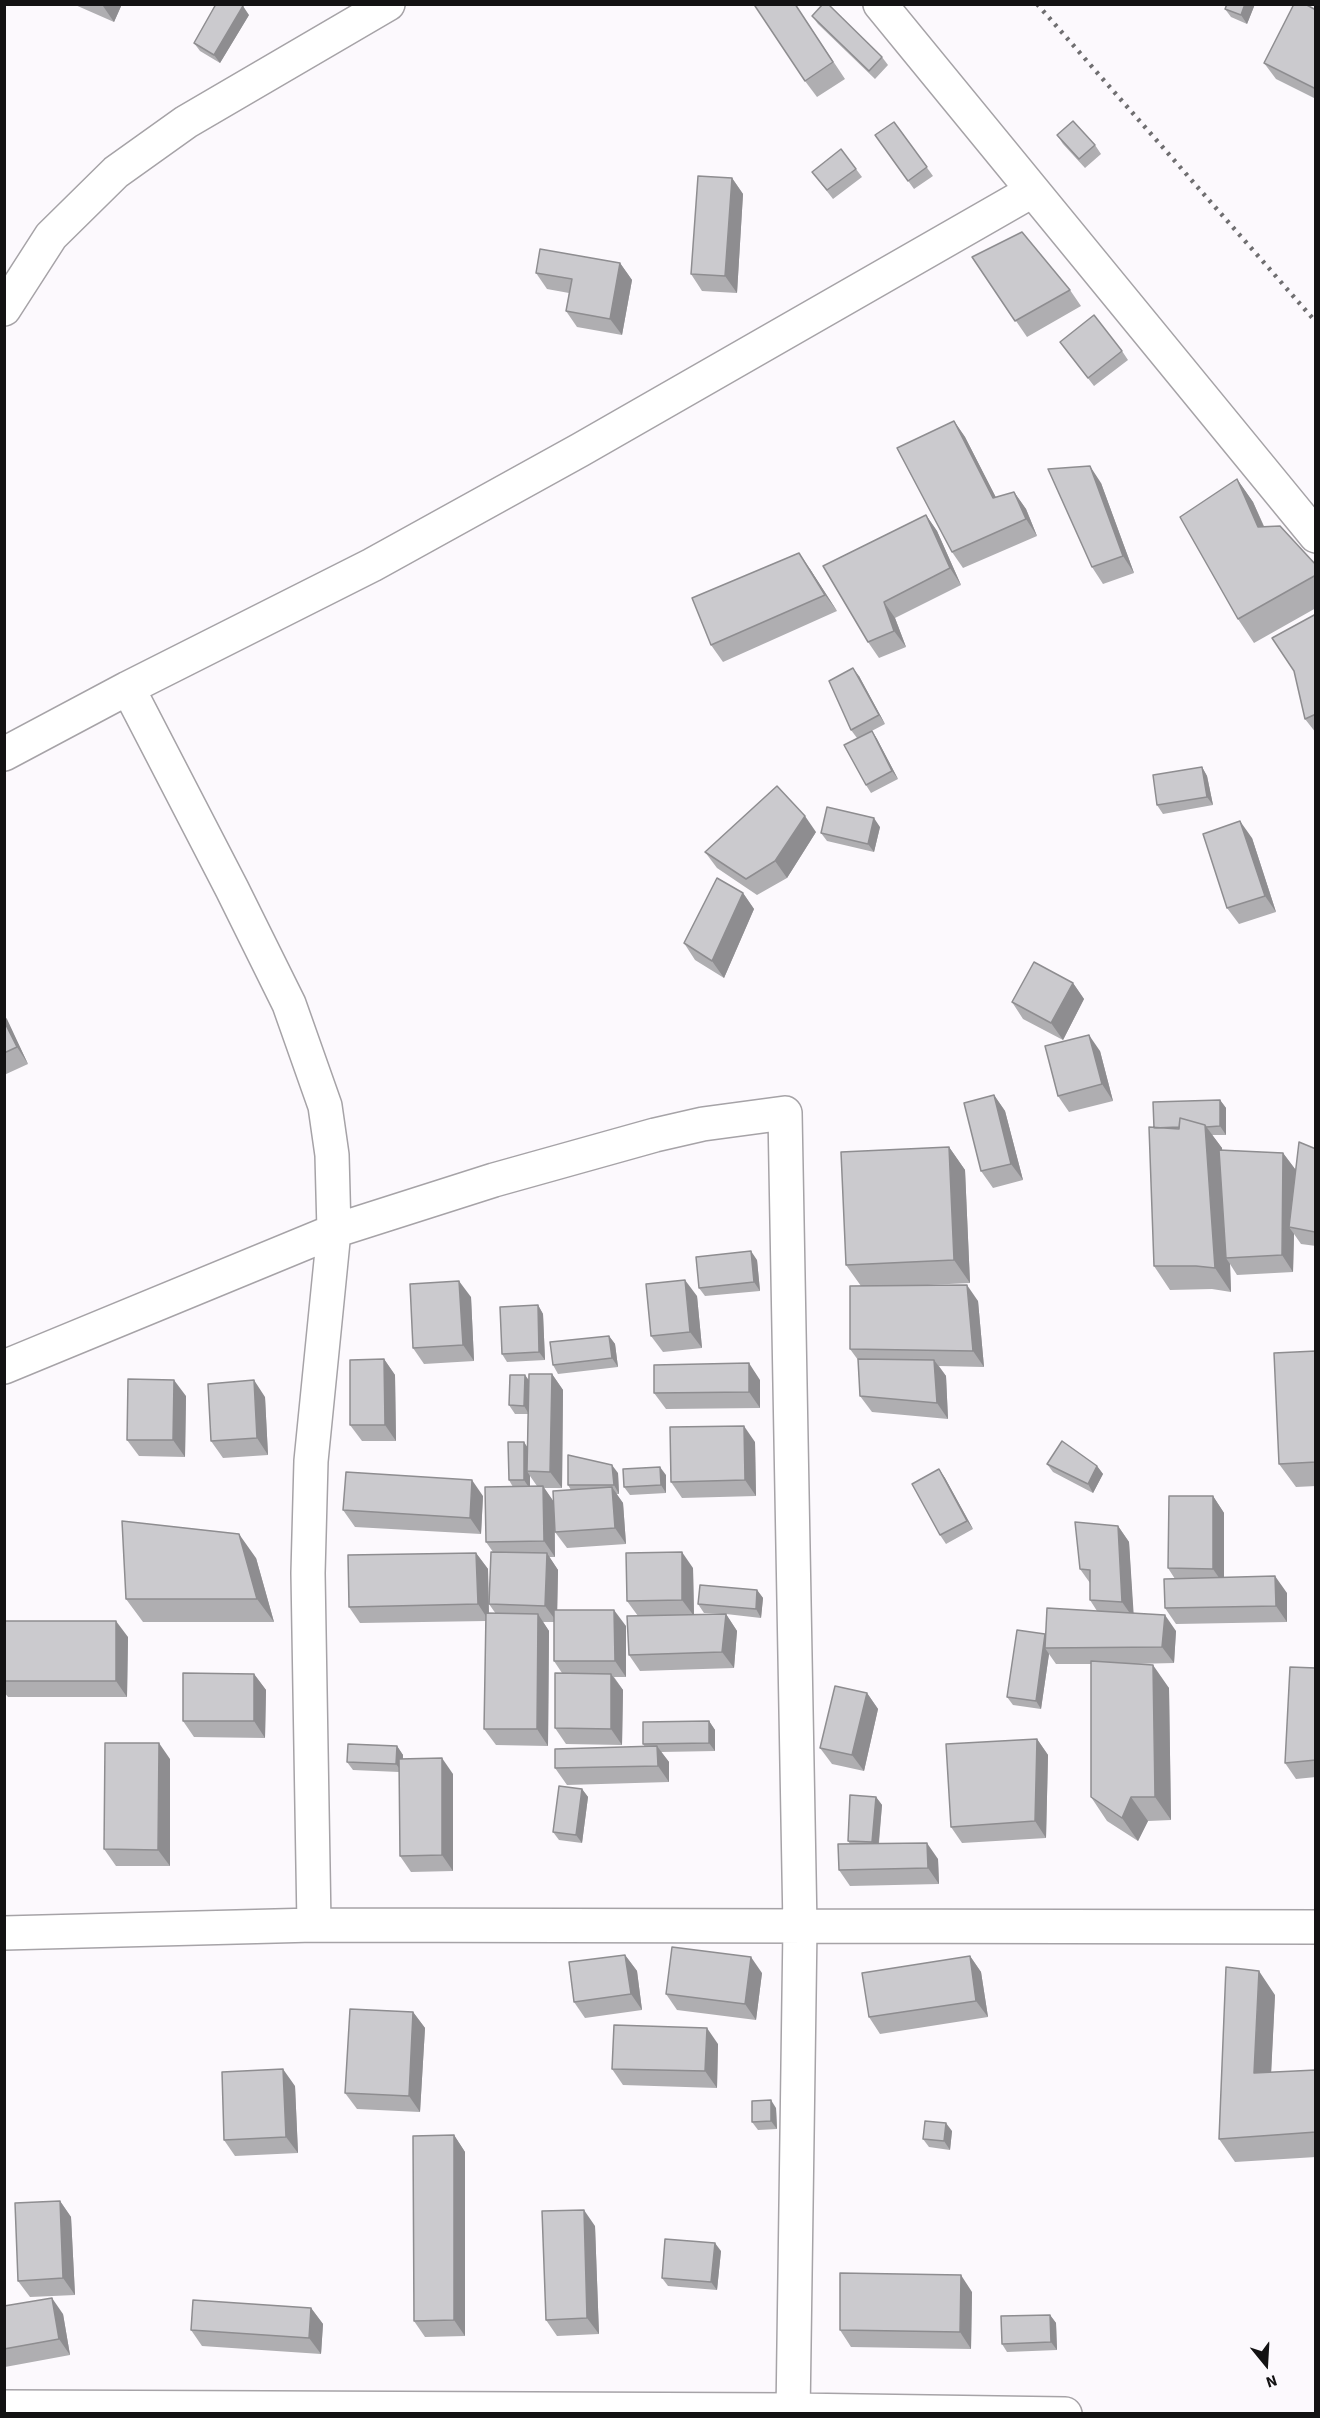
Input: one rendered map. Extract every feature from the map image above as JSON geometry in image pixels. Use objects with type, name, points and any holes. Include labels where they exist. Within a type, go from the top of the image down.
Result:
[{"type":"street","points":[[4,309],[51,236],[116,172],[186,122],[388,4]]},
{"type":"street","points":[[880,4],[1316,536]]},
{"type":"street","points":[[4,754],[128,688],[372,566],[600,439],[1032,191]]},
{"type":"street","points":[[128,688],[289,1004],[326,1106],[332,1155],[334,1231],[311,1461],[309,1540],[314,1925]]},
{"type":"street","points":[[4,1367],[334,1231],[494,1180],[656,1135],[703,1124],[784,1113],[800,1927],[793,2412]]},
{"type":"street","points":[[4,1933],[314,1925],[1316,1927]]},
{"type":"street","points":[[4,2407],[1065,2414]]},
{"type":"building","points":[[216,4],[243,6],[214,55],[194,43]]},
{"type":"building","points":[[758,4],[795,4],[833,62],[805,81],[755,6]]},
{"type":"building","points":[[823,4],[828,4],[882,57],[869,71],[812,16]]},
{"type":"building","points":[[1227,4],[1245,4],[1241,15],[1225,9]]},
{"type":"building","points":[[1294,4],[1305,4],[1316,10],[1316,89],[1264,63]]},
{"type":"building","points":[[1073,121],[1095,145],[1079,159],[1057,135]]},
{"type":"building","points":[[894,122],[927,167],[908,181],[875,135]]},
{"type":"building","points":[[841,149],[856,169],[827,190],[812,172]]},
{"type":"building","points":[[698,176],[732,178],[725,276],[691,274]]},
{"type":"building","points":[[1022,232],[1070,290],[1015,321],[972,257]]},
{"type":"building","points":[[540,249],[620,263],[610,319],[566,311],[572,279],[536,273]]},
{"type":"building","points":[[1094,315],[1122,351],[1088,378],[1060,342]]},
{"type":"building","points":[[954,421],[993,498],[1014,492],[1026,519],[952,552],[897,448]]},
{"type":"building","points":[[1090,466],[1123,556],[1092,567],[1048,469]]},
{"type":"building","points":[[1237,479],[1258,527],[1280,526],[1316,565],[1316,575],[1238,619],[1180,517]]},
{"type":"building","points":[[926,515],[950,568],[884,602],[894,631],[868,642],[823,566]]},
{"type":"building","points":[[799,553],[825,595],[711,645],[692,598]]},
{"type":"building","points":[[1316,614],[1316,714],[1305,719],[1294,671],[1272,638]]},
{"type":"building","points":[[853,668],[879,715],[851,730],[829,681]]},
{"type":"building","points":[[872,731],[892,771],[866,785],[844,745]]},
{"type":"building","points":[[1202,767],[1207,797],[1157,805],[1153,775]]},
{"type":"building","points":[[777,786],[805,816],[775,861],[746,879],[705,852]]},
{"type":"building","points":[[827,807],[874,818],[868,844],[821,833]]},
{"type":"building","points":[[1240,821],[1265,896],[1227,908],[1203,834]]},
{"type":"building","points":[[717,878],[743,893],[712,961],[684,943]]},
{"type":"building","points":[[1034,962],[1073,983],[1051,1023],[1012,1002]]},
{"type":"building","points":[[4,1021],[17,1047],[4,1053]]},
{"type":"building","points":[[1089,1035],[1102,1084],[1058,1096],[1045,1046]]},
{"type":"building","points":[[994,1095],[1011,1164],[981,1171],[964,1103]]},
{"type":"building","points":[[1220,1100],[1220,1126],[1206,1127],[1180,1118],[1179,1127],[1154,1128],[1153,1102]]},
{"type":"building","points":[[1180,1118],[1205,1125],[1215,1268],[1154,1266],[1149,1127],[1179,1129]]},
{"type":"building","points":[[1299,1142],[1316,1149],[1315,1232],[1289,1227]]},
{"type":"building","points":[[949,1147],[954,1260],[846,1265],[841,1152]]},
{"type":"building","points":[[1219,1150],[1283,1153],[1282,1255],[1226,1258]]},
{"type":"building","points":[[751,1251],[754,1282],[699,1288],[696,1257]]},
{"type":"building","points":[[685,1280],[690,1332],[651,1336],[646,1284]]},
{"type":"building","points":[[459,1281],[463,1345],[413,1348],[410,1284]]},
{"type":"building","points":[[967,1285],[973,1351],[850,1349],[850,1286]]},
{"type":"building","points":[[538,1305],[539,1352],[502,1354],[500,1307]]},
{"type":"building","points":[[609,1336],[612,1358],[553,1365],[550,1342]]},
{"type":"building","points":[[1316,1351],[1316,1462],[1279,1464],[1274,1353]]},
{"type":"building","points":[[384,1359],[385,1425],[350,1425],[350,1360]]},
{"type":"building","points":[[858,1359],[934,1360],[937,1403],[860,1396]]},
{"type":"building","points":[[749,1363],[749,1392],[654,1393],[654,1365]]},
{"type":"building","points":[[529,1374],[552,1374],[550,1472],[527,1471]]},
{"type":"building","points":[[510,1375],[525,1375],[524,1406],[509,1405]]},
{"type":"building","points":[[128,1379],[174,1380],[173,1440],[127,1440]]},
{"type":"building","points":[[254,1380],[257,1438],[211,1441],[208,1384]]},
{"type":"building","points":[[744,1426],[745,1480],[671,1482],[670,1427]]},
{"type":"building","points":[[1062,1441],[1097,1466],[1088,1484],[1047,1464]]},
{"type":"building","points":[[508,1442],[524,1442],[524,1480],[509,1480]]},
{"type":"building","points":[[568,1455],[612,1465],[614,1485],[568,1485]]},
{"type":"building","points":[[660,1467],[661,1485],[624,1487],[623,1469]]},
{"type":"building","points":[[939,1469],[967,1521],[940,1535],[912,1484]]},
{"type":"building","points":[[346,1472],[472,1480],[470,1518],[343,1510]]},
{"type":"building","points":[[543,1486],[544,1541],[486,1542],[485,1487]]},
{"type":"building","points":[[612,1487],[615,1528],[555,1532],[553,1491]]},
{"type":"building","points":[[1169,1496],[1213,1496],[1213,1569],[1168,1568]]},
{"type":"building","points":[[122,1521],[239,1534],[257,1599],[126,1599]]},
{"type":"building","points":[[1075,1522],[1118,1526],[1122,1602],[1090,1600],[1090,1570],[1080,1569]]},
{"type":"building","points":[[491,1552],[547,1553],[545,1606],[489,1604]]},
{"type":"building","points":[[682,1552],[682,1600],[627,1601],[626,1553]]},
{"type":"building","points":[[476,1553],[478,1604],[349,1607],[348,1555]]},
{"type":"building","points":[[1275,1576],[1276,1606],[1165,1608],[1164,1579]]},
{"type":"building","points":[[700,1585],[757,1590],[756,1609],[698,1604]]},
{"type":"building","points":[[1047,1608],[1165,1615],[1162,1647],[1045,1648]]},
{"type":"building","points":[[554,1610],[614,1610],[615,1661],[554,1661]]},
{"type":"building","points":[[486,1613],[538,1614],[537,1729],[484,1729]]},
{"type":"building","points":[[726,1614],[722,1652],[629,1655],[627,1616]]},
{"type":"building","points":[[4,1621],[116,1621],[116,1681],[4,1681]]},
{"type":"building","points":[[1017,1630],[1045,1634],[1036,1701],[1007,1697]]},
{"type":"building","points":[[1091,1661],[1153,1665],[1155,1797],[1131,1797],[1122,1818],[1091,1797]]},
{"type":"building","points":[[1290,1667],[1316,1668],[1316,1760],[1285,1763]]},
{"type":"building","points":[[183,1673],[254,1674],[254,1721],[183,1721]]},
{"type":"building","points":[[555,1673],[611,1674],[611,1729],[555,1728]]},
{"type":"building","points":[[835,1686],[867,1693],[852,1755],[820,1748]]},
{"type":"building","points":[[709,1721],[709,1743],[643,1744],[643,1722]]},
{"type":"building","points":[[1037,1739],[1035,1821],[951,1827],[946,1744]]},
{"type":"building","points":[[105,1743],[159,1743],[158,1850],[104,1849]]},
{"type":"building","points":[[348,1744],[397,1746],[396,1764],[347,1762]]},
{"type":"building","points":[[657,1746],[658,1766],[555,1768],[555,1749]]},
{"type":"building","points":[[442,1758],[442,1855],[400,1856],[399,1759]]},
{"type":"building","points":[[559,1786],[582,1789],[576,1835],[553,1832]]},
{"type":"building","points":[[850,1795],[876,1797],[872,1842],[848,1841]]},
{"type":"building","points":[[927,1843],[928,1868],[839,1870],[838,1844]]},
{"type":"building","points":[[672,1947],[751,1957],[745,2004],[666,1994]]},
{"type":"building","points":[[625,1955],[631,1994],[574,2002],[569,1962]]},
{"type":"building","points":[[970,1956],[976,2001],[869,2017],[862,1973]]},
{"type":"building","points":[[1226,1967],[1259,1971],[1254,2073],[1316,2070],[1316,2132],[1219,2139]]},
{"type":"building","points":[[350,2009],[413,2012],[409,2096],[345,2093]]},
{"type":"building","points":[[614,2025],[707,2028],[705,2071],[612,2069]]},
{"type":"building","points":[[283,2069],[286,2137],[224,2140],[222,2072]]},
{"type":"building","points":[[771,2100],[771,2121],[752,2122],[752,2101]]},
{"type":"building","points":[[925,2121],[946,2123],[944,2141],[923,2139]]},
{"type":"building","points":[[454,2135],[454,2320],[414,2321],[413,2136]]},
{"type":"building","points":[[60,2201],[63,2278],[18,2281],[15,2203]]},
{"type":"building","points":[[584,2210],[587,2318],[546,2320],[542,2211]]},
{"type":"building","points":[[665,2239],[715,2243],[711,2282],[662,2278]]},
{"type":"building","points":[[840,2273],[961,2275],[960,2332],[840,2330]]},
{"type":"building","points":[[52,2298],[59,2339],[4,2349],[4,2306]]},
{"type":"building","points":[[193,2300],[311,2308],[309,2338],[191,2330]]},
{"type":"building","points":[[1050,2315],[1051,2342],[1002,2344],[1001,2316]]},
{"type":"railway","points":[[1037,4],[1316,322]]}]
